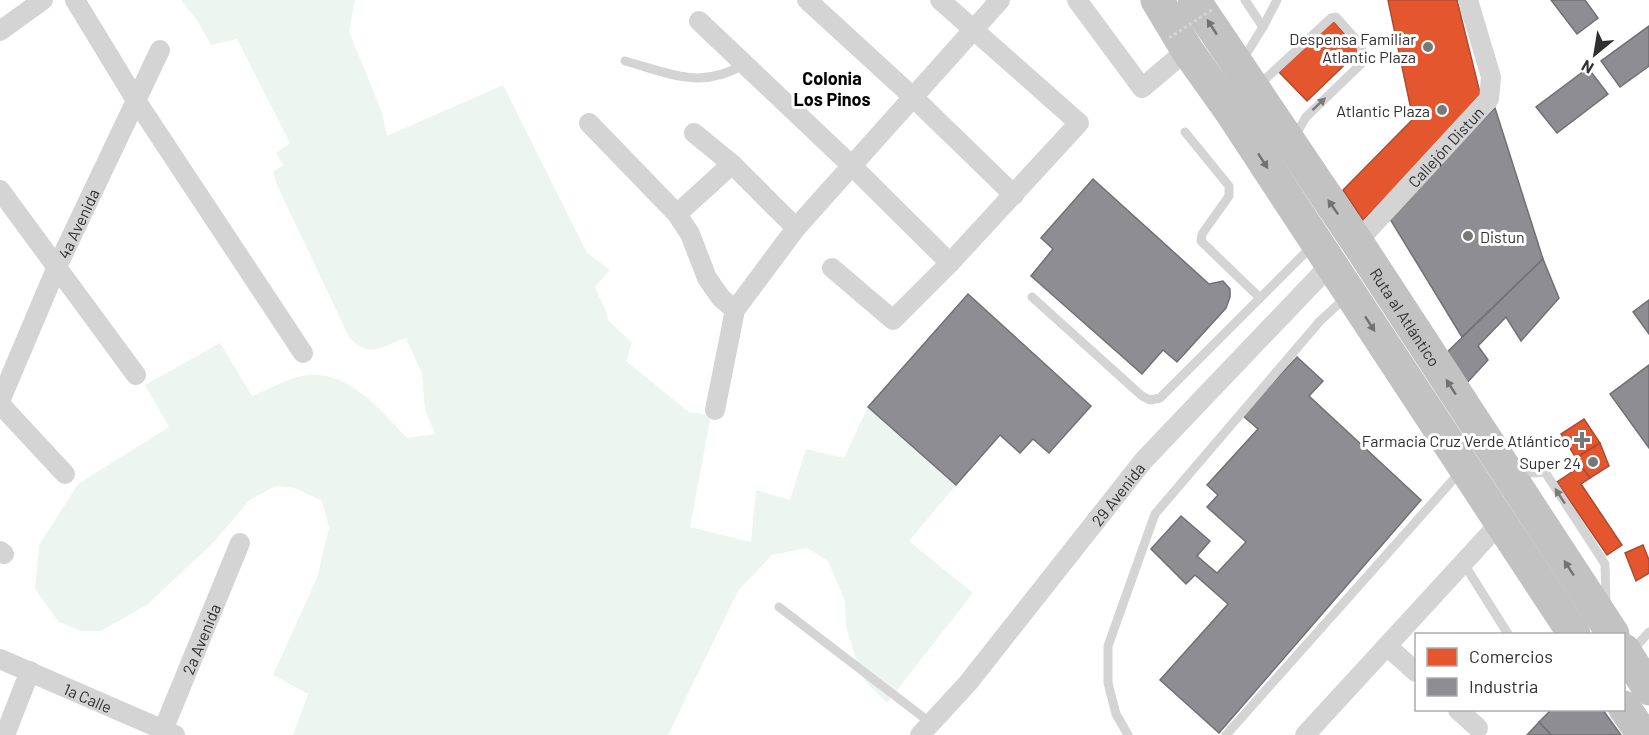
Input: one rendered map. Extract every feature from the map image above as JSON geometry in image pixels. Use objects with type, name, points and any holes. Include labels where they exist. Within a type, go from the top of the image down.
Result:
[{"type":"highway","name":"Ruta al Atlántico","points":[[1157,0],[1178,44],[1231,112],[1499,524],[1574,633]]},
{"type":"highway","name":"Ruta al Atlántico","points":[[1203,5],[1243,75],[1487,431],[1507,473],[1613,633]]},
{"type":"highway","points":[[1471,479],[1507,473]]},
{"type":"highway","points":[[1625,710],[1643,735]]},
{"type":"street","points":[[0,32],[43,0]]},
{"type":"street","points":[[75,0],[137,102],[303,353]]},
{"type":"street","points":[[807,0],[914,98],[1014,195]]},
{"type":"street","points":[[832,268],[893,320],[950,263],[1079,123],[940,0]]},
{"type":"street","points":[[715,410],[735,310],[796,228],[853,167],[972,29],[1000,0]]},
{"type":"street","points":[[1077,0],[1142,88],[1178,44]]},
{"type":"street","name":"Callejón Distun","points":[[1357,242],[1489,99],[1491,77],[1468,0]]},
{"type":"street","points":[[699,21],[950,263]]},
{"type":"street","name":"4a Avenida","points":[[0,403],[56,269],[160,50]]},
{"type":"street","points":[[589,123],[677,214],[690,234],[707,278],[721,298],[735,310]]},
{"type":"street","points":[[694,133],[732,164],[796,228]]},
{"type":"street","points":[[677,214],[732,164]]},
{"type":"street","points":[[0,190],[136,375]]},
{"type":"street","name":"29 Avenida","points":[[926,729],[968,683],[1144,460],[1323,253]]},
{"type":"street","points":[[0,403],[65,474]]},
{"type":"street","points":[[1305,735],[1499,524]]},
{"type":"street","name":"2a Avenida","points":[[167,733],[240,543]]},
{"type":"street","points":[[1388,646],[1415,671]]},
{"type":"street","name":"1a Calle","points":[[0,659],[167,733]]},
{"type":"street","points":[[5,735],[30,671]]},
{"type":"street","points":[[1459,711],[1478,728]]},
{"type":"lane","points":[[1245,0],[1263,27]]},
{"type":"lane","points":[[1277,0],[1243,75],[1260,84],[1334,18],[1360,44],[1364,59],[1306,117],[1296,132],[1296,153]]},
{"type":"lane","points":[[625,61],[688,79],[725,75],[743,65]]},
{"type":"lane","points":[[1185,132],[1229,186],[1229,196],[1202,234],[1201,241],[1260,298]]},
{"type":"lane","points":[[1032,297],[1142,396],[1150,400],[1160,398],[1260,298],[1323,253]]},
{"type":"lane","points":[[1128,735],[1116,714],[1107,682],[1108,646],[1155,514],[1320,321],[1350,294]]},
{"type":"lane","points":[[1226,735],[1471,479]]},
{"type":"lane","points":[[1464,564],[1507,633]]},
{"type":"lane","points":[[779,606],[926,729]]},
{"type":"lane","points":[[1629,657],[1649,632]]},
{"type":"path","points":[[1178,44],[1203,5]]},
{"type":"shaded area","points":[[181,0],[355,0],[349,31],[382,113],[387,136],[503,85],[587,253],[610,270],[595,287],[608,320],[632,343],[626,361],[689,412],[711,415],[690,527],[751,542],[756,490],[790,500],[806,449],[844,458],[868,407],[956,485],[909,541],[973,593],[887,703],[866,682],[860,671],[846,627],[845,601],[828,561],[807,548],[772,555],[738,591],[668,735],[293,735],[308,694],[273,675],[317,578],[329,528],[322,501],[295,488],[275,486],[250,500],[211,545],[148,604],[101,631],[81,631],[59,622],[35,589],[39,545],[78,484],[169,427],[145,385],[220,343],[252,396],[295,378],[324,375],[338,379],[364,395],[407,438],[435,434],[425,409],[422,374],[406,338],[370,350],[356,344],[349,337],[277,185],[273,172],[283,165],[276,153],[290,143],[237,39],[211,45],[197,20]]},
{"type":"building: Comercios","name":"Atlantic Plaza","points":[[1388,0],[1457,0],[1482,101],[1363,220],[1343,190],[1413,119]]},
{"type":"building: Comercios","points":[[1333,21],[1360,50],[1307,101],[1279,72]]},
{"type":"building: Comercios","name":"Farmacia Cruz Verde Atlántico","points":[[1584,419],[1600,443],[1576,458],[1561,434]]},
{"type":"building: Comercios","name":"Super 24","points":[[1600,443],[1609,466],[1590,478],[1576,458]]},
{"type":"building: Comercios","points":[[1581,466],[1590,478],[1581,484],[1622,545],[1607,555],[1557,482]]},
{"type":"building: Comercios","points":[[1643,545],[1649,560],[1649,573],[1636,581],[1625,553]]},
{"type":"building: Industria","points":[[1551,0],[1585,0],[1598,18],[1577,34]]},
{"type":"building: Industria","points":[[1649,26],[1649,66],[1620,87],[1601,61]]},
{"type":"building: Industria","points":[[1588,68],[1608,94],[1557,133],[1536,107]]},
{"type":"building: Industria","name":"Distun","points":[[1495,108],[1543,259],[1462,337],[1387,214]]},
{"type":"building: Industria","points":[[1093,179],[1209,284],[1223,281],[1230,289],[1226,308],[1177,362],[1163,350],[1142,374],[1031,276],[1053,249],[1041,238]]},
{"type":"building: Industria","points":[[1543,259],[1559,298],[1521,341],[1506,317],[1478,346],[1488,360],[1464,386],[1444,355]]},
{"type":"building: Industria","points":[[968,294],[1091,406],[1049,453],[1033,439],[1020,453],[1000,435],[956,485],[868,407]]},
{"type":"building: Industria","points":[[1649,300],[1649,334],[1633,312]]},
{"type":"building: Industria","points":[[1297,357],[1323,381],[1309,396],[1421,500],[1219,733],[1160,680],[1228,604],[1195,575],[1186,584],[1151,549],[1181,516],[1210,541],[1197,556],[1217,573],[1246,542],[1207,507],[1218,495],[1207,485],[1258,429],[1242,415]]},
{"type":"building: Industria","points":[[1649,365],[1649,448],[1610,394]]},
{"type":"building: Industria","points":[[1550,711],[1604,711],[1621,735],[1551,735],[1539,722]]},
{"type":"building: Industria","points":[[1539,722],[1551,735],[1527,735]]},
{"type":"place","name":"Despensa Familiar Atlantic Plaza","points":[[1428,47]]},
{"type":"place","name":"Atlantic Plaza","points":[[1442,110]]},
{"type":"place","name":"Distun","points":[[1468,236]]},
{"type":"place","name":"Farmacia Cruz Verde Atlántico","points":[[1582,440]]},
{"type":"place","name":"Super 24","points":[[1593,462]]},
{"type":"district","name":"Colonia Los Pinos","points":[[832,88]]}]
